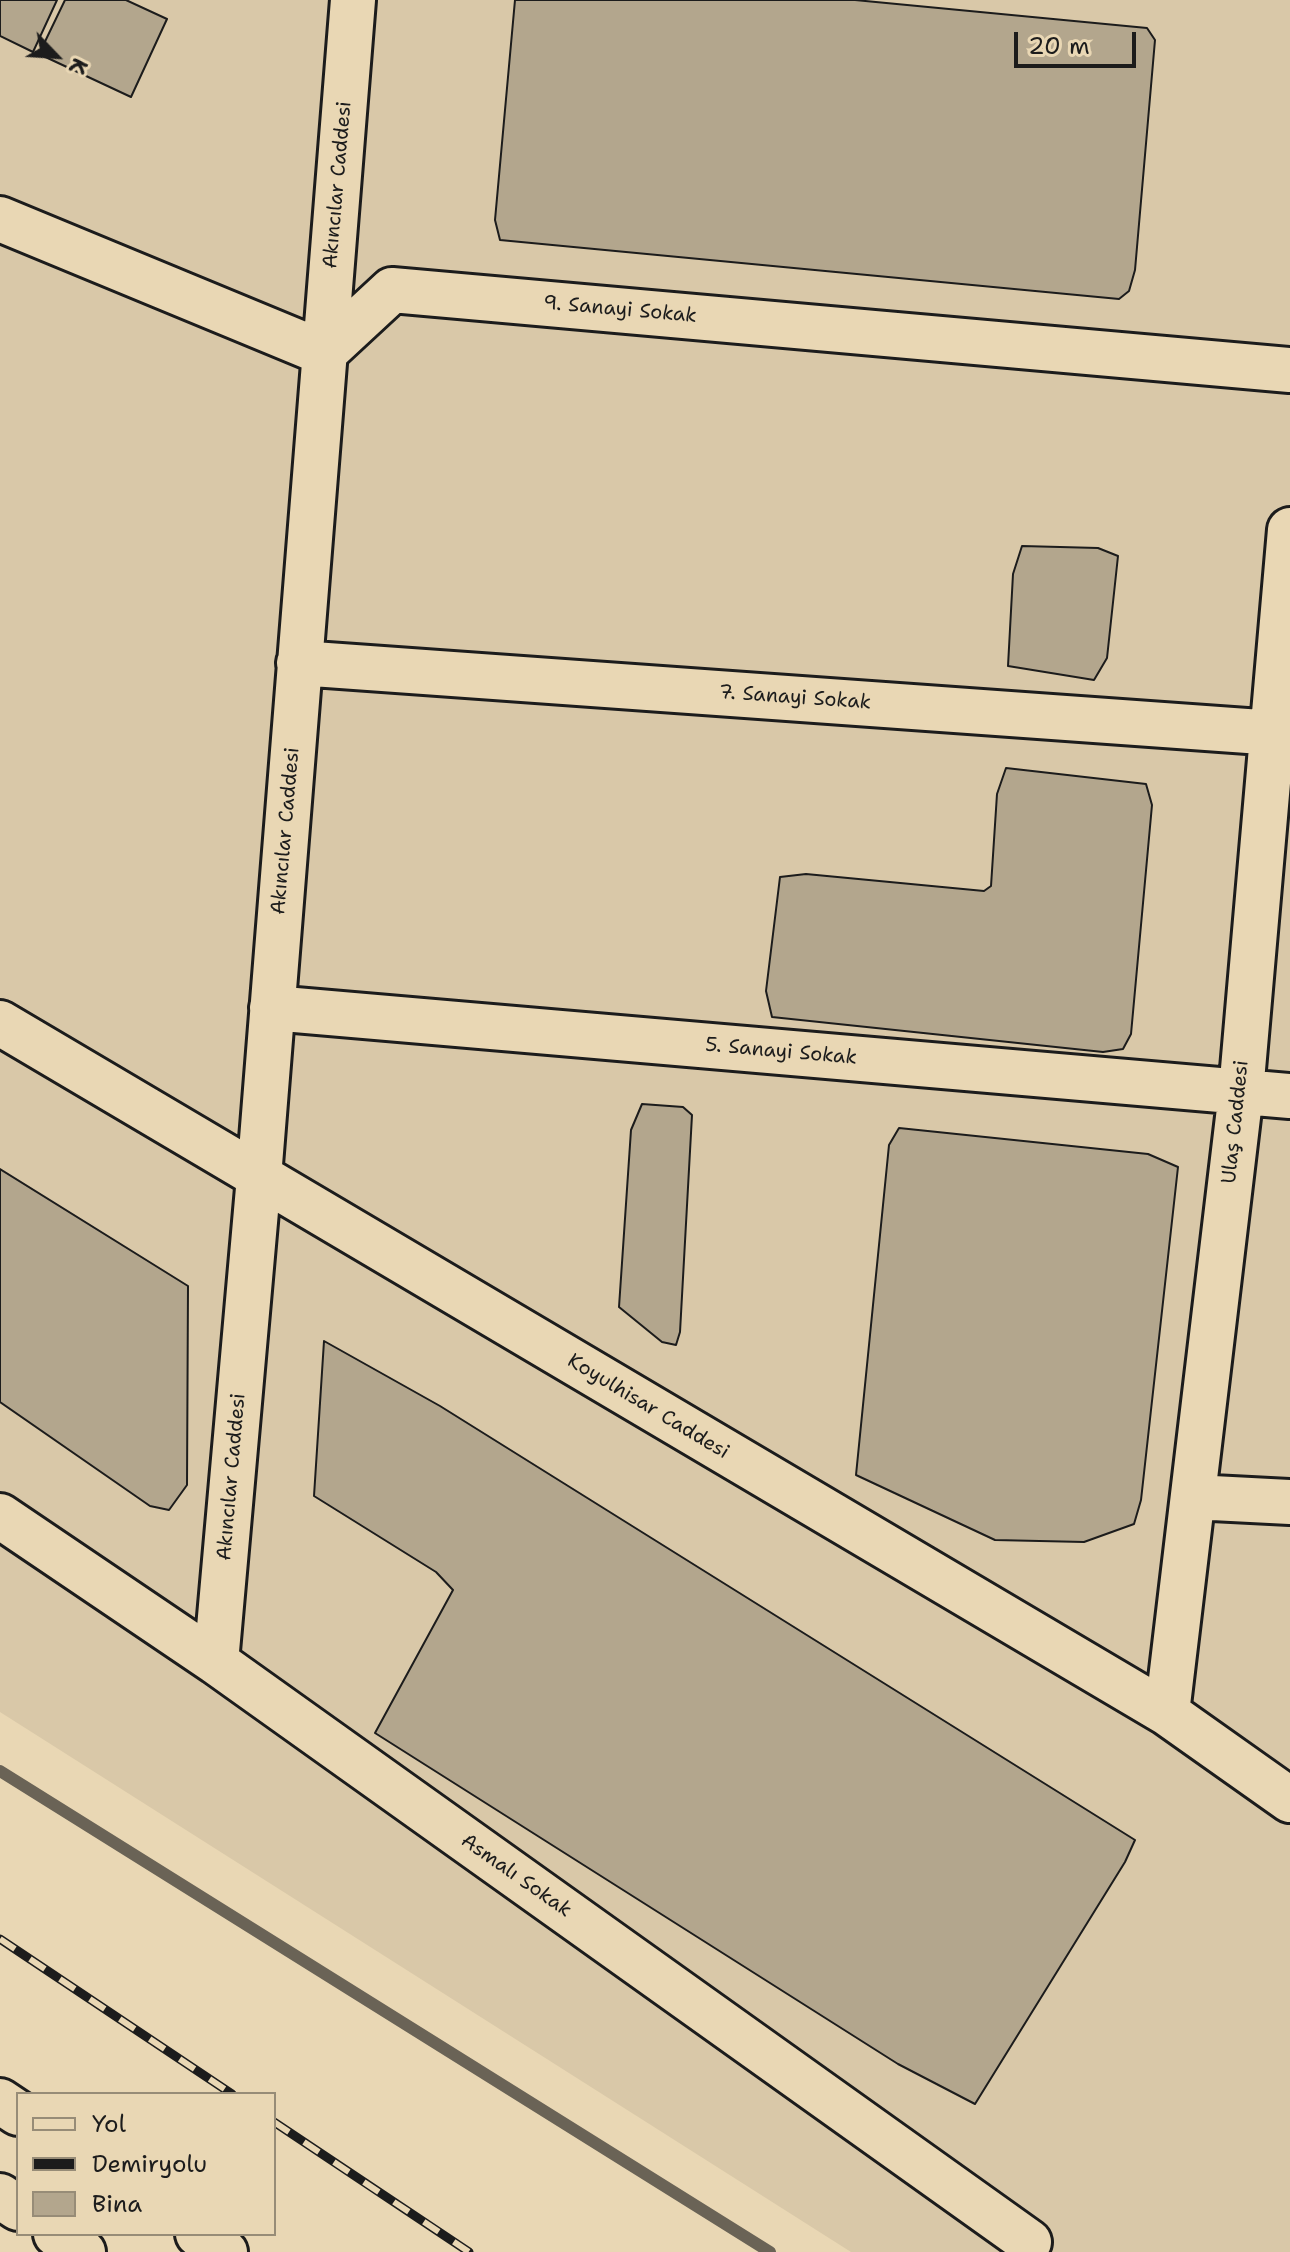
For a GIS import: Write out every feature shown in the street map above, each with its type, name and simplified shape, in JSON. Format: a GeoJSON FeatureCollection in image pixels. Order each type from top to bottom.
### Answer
{"type":"FeatureCollection","features":[{"type":"Feature","properties":{"kind":"main road","name":"Akıncılar Caddesi"},"geometry":{"type":"LineString","coordinates":[[216,1662],[259,1177],[353,0]]}},
{"type":"Feature","properties":{"kind":"main road"},"geometry":{"type":"LineString","coordinates":[[0,219],[324,353]]}},
{"type":"Feature","properties":{"kind":"main road","name":"9. Sanayi Sokak"},"geometry":{"type":"LineString","coordinates":[[324,353],[392,290],[1290,370]]}},
{"type":"Feature","properties":{"kind":"main road","name":"Ulaş Caddesi"},"geometry":{"type":"LineString","coordinates":[[1167,1713],[1280,733],[1290,530]]}},
{"type":"Feature","properties":{"kind":"main road","name":"7. Sanayi Sokak"},"geometry":{"type":"LineString","coordinates":[[299,663],[1280,733]]}},
{"type":"Feature","properties":{"kind":"main road","name":"5. Sanayi Sokak"},"geometry":{"type":"LineString","coordinates":[[272,1008],[1290,1096]]}},
{"type":"Feature","properties":{"kind":"main road","name":"Koyulhisar Caddesi"},"geometry":{"type":"LineString","coordinates":[[0,1023],[1167,1713],[1290,1800]]}},
{"type":"Feature","properties":{"kind":"main road"},"geometry":{"type":"LineString","coordinates":[[1193,1497],[1290,1502]]}},
{"type":"Feature","properties":{"kind":"main road","name":"Asmalı Sokak"},"geometry":{"type":"LineString","coordinates":[[0,1516],[216,1662],[1029,2242]]}},
{"type":"Feature","properties":{"kind":"main road"},"geometry":{"type":"LineString","coordinates":[[59,2236],[83,2252]]}},
{"type":"Feature","properties":{"kind":"main road"},"geometry":{"type":"LineString","coordinates":[[201,2236],[225,2252]]}},
{"type":"Feature","properties":{"kind":"shaded area"},"geometry":{"type":"Polygon","coordinates":[[[0,0],[1290,0],[1290,2252],[851,2252],[0,1712],[0,0]]]}},
{"type":"Feature","properties":{"kind":"building"},"geometry":{"type":"Polygon","coordinates":[[[0,0],[57,0],[33,52],[0,36],[0,0]]]}},
{"type":"Feature","properties":{"kind":"building"},"geometry":{"type":"Polygon","coordinates":[[[65,0],[126,0],[167,19],[131,97],[39,54],[65,0]]]}},
{"type":"Feature","properties":{"kind":"building"},"geometry":{"type":"Polygon","coordinates":[[[515,0],[855,0],[1147,28],[1155,40],[1135,270],[1129,291],[1119,299],[500,240],[495,220],[515,0]]]}},
{"type":"Feature","properties":{"kind":"building"},"geometry":{"type":"Polygon","coordinates":[[[1022,546],[1098,548],[1118,556],[1107,658],[1094,680],[1008,666],[1013,574],[1022,546]]]}},
{"type":"Feature","properties":{"kind":"building"},"geometry":{"type":"Polygon","coordinates":[[[1006,768],[1146,784],[1152,805],[1131,1034],[1123,1049],[1103,1052],[772,1017],[766,991],[780,877],[806,874],[984,891],[991,886],[997,794],[1006,768]]]}},
{"type":"Feature","properties":{"kind":"building"},"geometry":{"type":"Polygon","coordinates":[[[642,1104],[683,1107],[692,1115],[680,1332],[676,1345],[662,1342],[619,1307],[631,1130],[642,1104]]]}},
{"type":"Feature","properties":{"kind":"building"},"geometry":{"type":"Polygon","coordinates":[[[899,1128],[1148,1154],[1178,1167],[1141,1500],[1134,1524],[1084,1542],[995,1540],[856,1475],[889,1145],[899,1128]]]}},
{"type":"Feature","properties":{"kind":"building"},"geometry":{"type":"Polygon","coordinates":[[[0,1169],[188,1286],[187,1485],[169,1510],[150,1506],[0,1402],[0,1169]]]}},
{"type":"Feature","properties":{"kind":"building"},"geometry":{"type":"Polygon","coordinates":[[[324,1341],[440,1406],[1135,1840],[1125,1862],[975,2104],[898,2064],[375,1733],[453,1590],[436,1572],[314,1496],[324,1341]]]}},
{"type":"Feature","properties":{"kind":"waterway"},"geometry":{"type":"LineString","coordinates":[[0,1771],[770,2252]]}},
{"type":"Feature","properties":{"kind":"railway"},"geometry":{"type":"LineString","coordinates":[[0,1939],[229,2092]]}},
{"type":"Feature","properties":{"kind":"railway"},"geometry":{"type":"LineString","coordinates":[[276,2123],[469,2252]]}}]}
